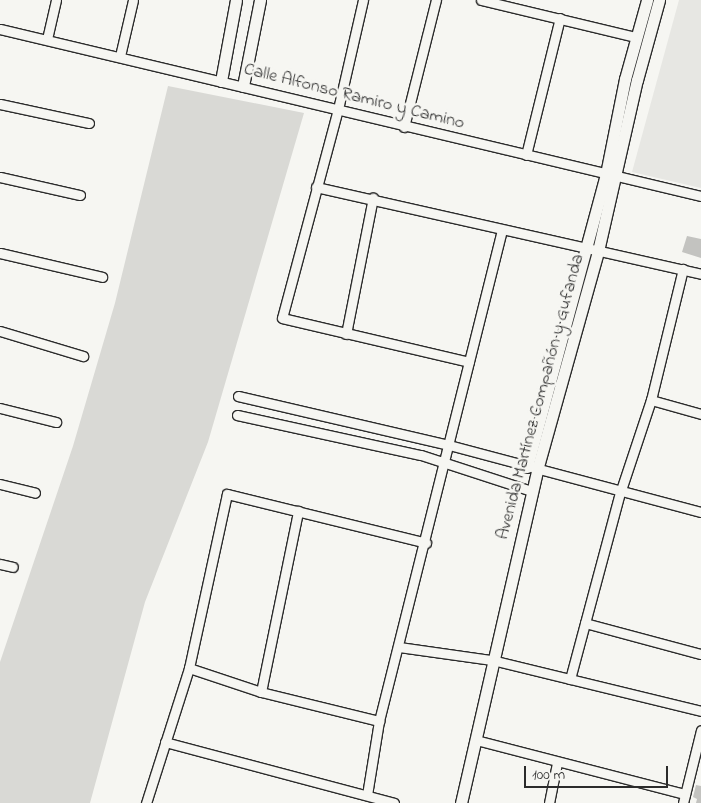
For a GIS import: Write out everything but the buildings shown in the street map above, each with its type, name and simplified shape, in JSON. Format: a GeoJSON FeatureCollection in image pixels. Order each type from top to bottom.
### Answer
{"type":"FeatureCollection","features":[{"type":"Feature","properties":{"kind":"street"},"geometry":{"type":"LineString","coordinates":[[47,39],[56,0]]}},
{"type":"Feature","properties":{"kind":"street"},"geometry":{"type":"LineString","coordinates":[[120,56],[133,0]]}},
{"type":"Feature","properties":{"kind":"street"},"geometry":{"type":"LineString","coordinates":[[221,81],[236,0]]}},
{"type":"Feature","properties":{"kind":"street"},"geometry":{"type":"LineString","coordinates":[[244,86],[260,0]]}},
{"type":"Feature","properties":{"kind":"street"},"geometry":{"type":"LineString","coordinates":[[363,0],[338,109],[282,318],[469,362]]}},
{"type":"Feature","properties":{"kind":"street"},"geometry":{"type":"LineString","coordinates":[[404,127],[436,0]]}},
{"type":"Feature","properties":{"kind":"street"},"geometry":{"type":"LineString","coordinates":[[481,0],[513,4],[636,37]]}},
{"type":"Feature","properties":{"kind":"street","name":"Avenida Martínez Compañón y Gufanda"},"geometry":{"type":"LineString","coordinates":[[610,176],[636,37],[647,0]]}},
{"type":"Feature","properties":{"kind":"street","name":"Avenida Martínez Compañón y Gufanda"},"geometry":{"type":"LineString","coordinates":[[461,803],[492,660],[532,492],[532,469],[659,0]]}},
{"type":"Feature","properties":{"kind":"street"},"geometry":{"type":"LineString","coordinates":[[526,155],[560,18]]}},
{"type":"Feature","properties":{"kind":"street","name":"Calle Alfonso Ramiro y Camino"},"geometry":{"type":"LineString","coordinates":[[0,29],[244,86],[404,127],[701,196]]}},
{"type":"Feature","properties":{"kind":"street"},"geometry":{"type":"LineString","coordinates":[[0,104],[90,123]]}},
{"type":"Feature","properties":{"kind":"street"},"geometry":{"type":"LineString","coordinates":[[0,177],[80,196]]}},
{"type":"Feature","properties":{"kind":"street"},"geometry":{"type":"LineString","coordinates":[[316,187],[373,198],[502,230],[701,274]]}},
{"type":"Feature","properties":{"kind":"street"},"geometry":{"type":"LineString","coordinates":[[346,334],[373,198]]}},
{"type":"Feature","properties":{"kind":"street"},"geometry":{"type":"LineString","coordinates":[[367,795],[379,721],[426,543],[502,230]]}},
{"type":"Feature","properties":{"kind":"street"},"geometry":{"type":"LineString","coordinates":[[0,253],[102,277]]}},
{"type":"Feature","properties":{"kind":"street"},"geometry":{"type":"LineString","coordinates":[[570,679],[620,493],[651,400],[683,270]]}},
{"type":"Feature","properties":{"kind":"street"},"geometry":{"type":"LineString","coordinates":[[0,331],[83,356]]}},
{"type":"Feature","properties":{"kind":"street"},"geometry":{"type":"LineString","coordinates":[[238,396],[449,445],[620,493],[701,512]]}},
{"type":"Feature","properties":{"kind":"street"},"geometry":{"type":"LineString","coordinates":[[651,400],[701,414]]}},
{"type":"Feature","properties":{"kind":"street"},"geometry":{"type":"LineString","coordinates":[[0,408],[56,422]]}},
{"type":"Feature","properties":{"kind":"street"},"geometry":{"type":"LineString","coordinates":[[237,415],[445,463],[532,492]]}},
{"type":"Feature","properties":{"kind":"street"},"geometry":{"type":"LineString","coordinates":[[0,484],[35,493]]}},
{"type":"Feature","properties":{"kind":"street"},"geometry":{"type":"LineString","coordinates":[[146,803],[189,668],[227,494],[426,543]]}},
{"type":"Feature","properties":{"kind":"street"},"geometry":{"type":"LineString","coordinates":[[261,692],[298,511]]}},
{"type":"Feature","properties":{"kind":"street"},"geometry":{"type":"LineString","coordinates":[[0,564],[13,567]]}},
{"type":"Feature","properties":{"kind":"street"},"geometry":{"type":"LineString","coordinates":[[585,623],[701,654]]}},
{"type":"Feature","properties":{"kind":"street"},"geometry":{"type":"LineString","coordinates":[[399,647],[492,660],[701,711]]}},
{"type":"Feature","properties":{"kind":"street"},"geometry":{"type":"LineString","coordinates":[[189,668],[261,692],[379,721]]}},
{"type":"Feature","properties":{"kind":"street"},"geometry":{"type":"LineString","coordinates":[[476,740],[684,798],[701,730]]}},
{"type":"Feature","properties":{"kind":"street"},"geometry":{"type":"LineString","coordinates":[[165,742],[394,803]]}},
{"type":"Feature","properties":{"kind":"street"},"geometry":{"type":"LineString","coordinates":[[549,803],[557,764]]}},
{"type":"Feature","properties":{"kind":"shaded area"},"geometry":{"type":"Polygon","coordinates":[[[679,0],[701,0],[701,188],[632,172],[679,0]]]}},
{"type":"Feature","properties":{"kind":"shaded area"},"geometry":{"type":"Polygon","coordinates":[[[168,86],[304,113],[208,442],[145,602],[90,803],[0,803],[0,662],[73,446],[115,303],[168,86]]]}}]}
